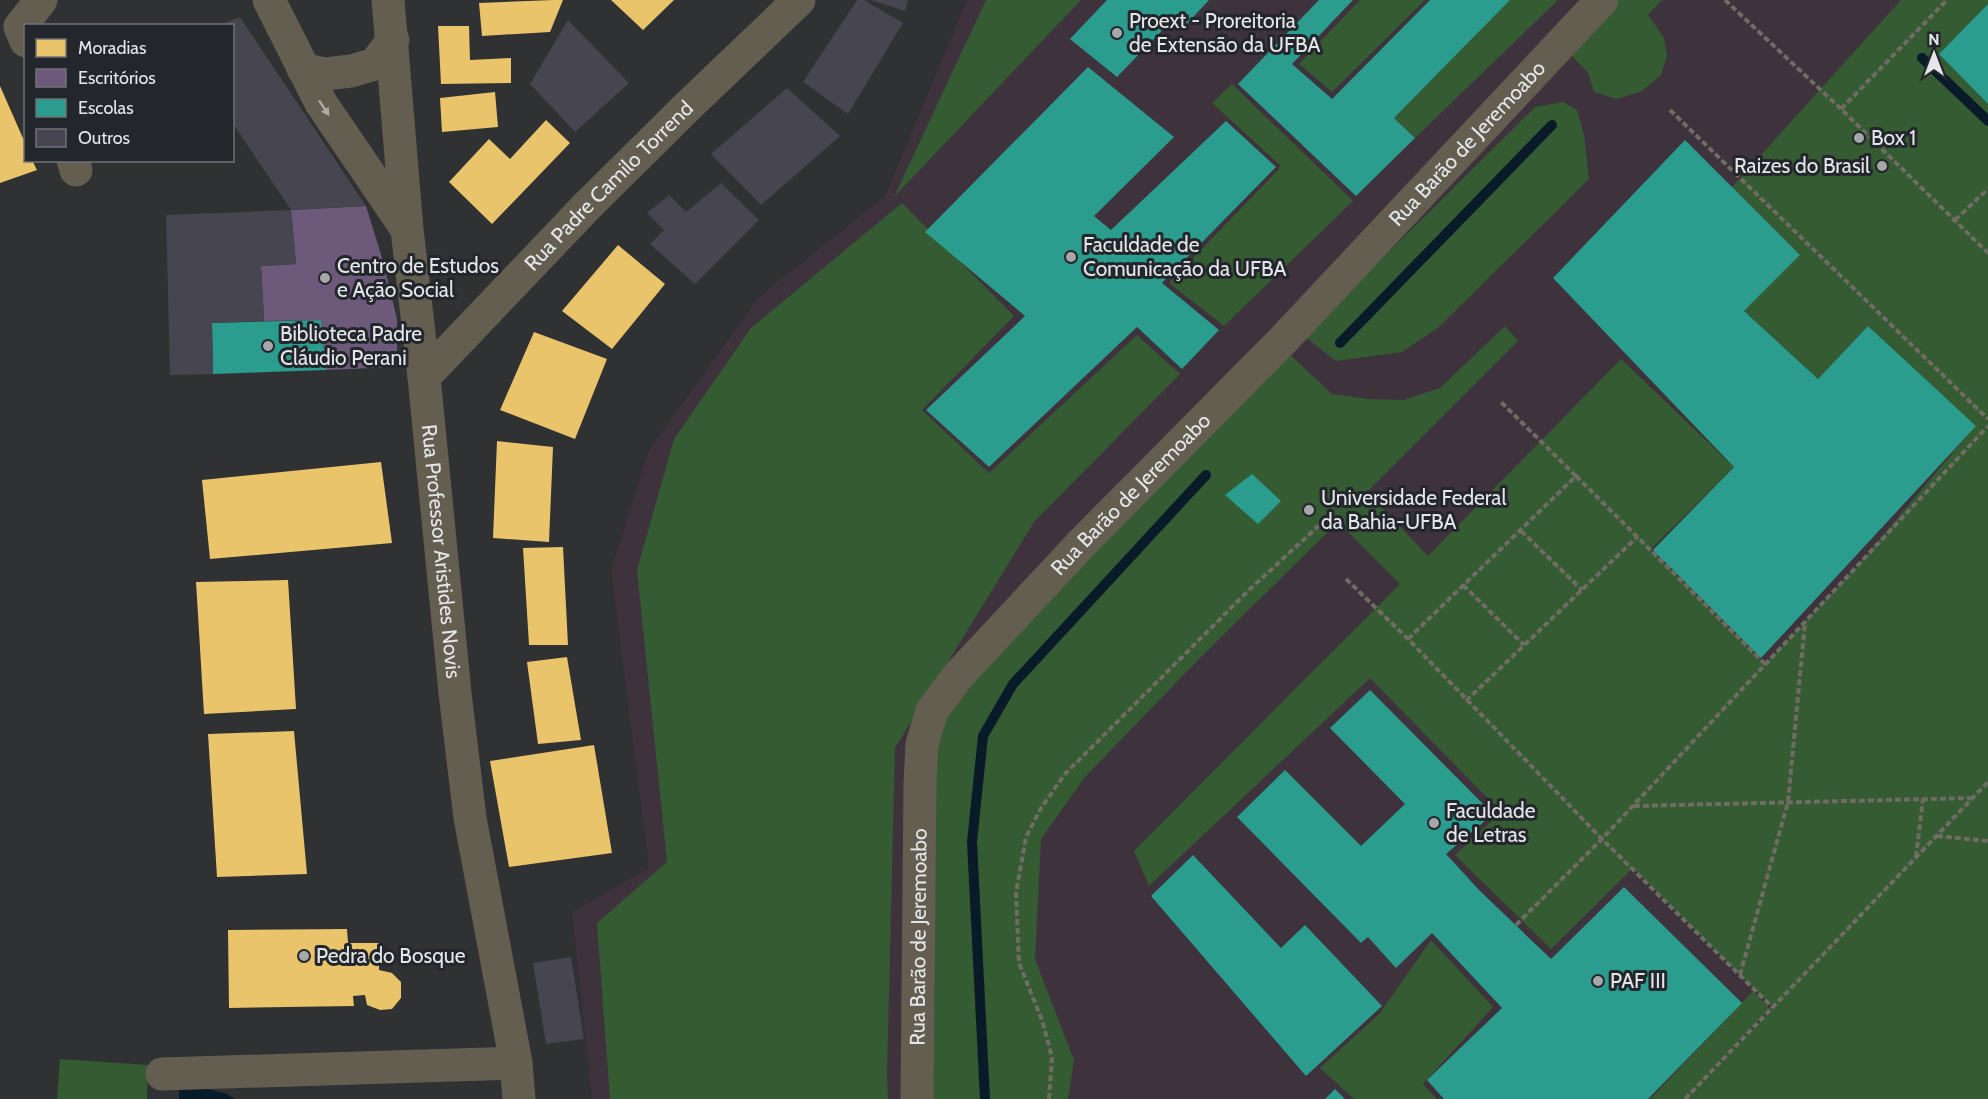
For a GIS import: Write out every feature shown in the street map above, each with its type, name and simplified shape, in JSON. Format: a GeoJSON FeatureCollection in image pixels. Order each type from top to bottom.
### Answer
{"type":"FeatureCollection","features":[{"type":"Feature","properties":{"kind":"street"},"geometry":{"type":"LineString","coordinates":[[24,36],[20,27],[41,0]]}},
{"type":"Feature","properties":{"kind":"street"},"geometry":{"type":"LineString","coordinates":[[269,0],[321,103],[407,229]]}},
{"type":"Feature","properties":{"kind":"street","name":"Rua Professor Aristides Novis"},"geometry":{"type":"LineString","coordinates":[[388,0],[407,229],[424,377],[452,670],[470,818],[516,1063],[519,1099]]}},
{"type":"Feature","properties":{"kind":"street","name":"Rua Padre Camilo Torrend"},"geometry":{"type":"LineString","coordinates":[[424,377],[587,206],[799,0]]}},
{"type":"Feature","properties":{"kind":"street","name":"Rua Barão de Jeremoabo"},"geometry":{"type":"LineString","coordinates":[[917,1099],[920,782],[922,744],[932,711],[958,676],[1082,543],[1284,339],[1602,0]]}},
{"type":"Feature","properties":{"kind":"street"},"geometry":{"type":"LineString","coordinates":[[303,69],[325,74],[351,71],[375,64],[393,40]]}},
{"type":"Feature","properties":{"kind":"street"},"geometry":{"type":"LineString","coordinates":[[162,1074],[516,1063]]}},
{"type":"Feature","properties":{"kind":"path"},"geometry":{"type":"LineString","coordinates":[[1725,0],[1841,109],[1988,253]]}},
{"type":"Feature","properties":{"kind":"path"},"geometry":{"type":"LineString","coordinates":[[1841,109],[1947,0]]}},
{"type":"Feature","properties":{"kind":"path"},"geometry":{"type":"LineString","coordinates":[[1670,111],[1988,419]]}},
{"type":"Feature","properties":{"kind":"path"},"geometry":{"type":"LineString","coordinates":[[1955,220],[1988,189]]}},
{"type":"Feature","properties":{"kind":"path"},"geometry":{"type":"LineString","coordinates":[[1501,402],[1765,664]]}},
{"type":"Feature","properties":{"kind":"path"},"geometry":{"type":"LineString","coordinates":[[1516,925],[1602,839],[1988,426]]}},
{"type":"Feature","properties":{"kind":"path"},"geometry":{"type":"LineString","coordinates":[[1408,639],[1576,476]]}},
{"type":"Feature","properties":{"kind":"path"},"geometry":{"type":"LineString","coordinates":[[1049,1099],[1052,1057],[1042,1020],[1019,963],[1016,893],[1026,837],[1041,808],[1065,774],[1249,590],[1326,519]]}},
{"type":"Feature","properties":{"kind":"path"},"geometry":{"type":"LineString","coordinates":[[1521,531],[1582,590]]}},
{"type":"Feature","properties":{"kind":"path"},"geometry":{"type":"LineString","coordinates":[[1466,700],[1638,536]]}},
{"type":"Feature","properties":{"kind":"path"},"geometry":{"type":"LineString","coordinates":[[1346,579],[1408,639],[1602,839],[1773,1008]]}},
{"type":"Feature","properties":{"kind":"path"},"geometry":{"type":"LineString","coordinates":[[1464,585],[1524,645]]}},
{"type":"Feature","properties":{"kind":"path"},"geometry":{"type":"LineString","coordinates":[[1740,975],[1788,802],[1805,622]]}},
{"type":"Feature","properties":{"kind":"path"},"geometry":{"type":"LineString","coordinates":[[1685,1099],[1988,782]]}},
{"type":"Feature","properties":{"kind":"path"},"geometry":{"type":"LineString","coordinates":[[1633,806],[1973,798]]}},
{"type":"Feature","properties":{"kind":"path"},"geometry":{"type":"LineString","coordinates":[[1916,857],[1923,799]]}},
{"type":"Feature","properties":{"kind":"path"},"geometry":{"type":"LineString","coordinates":[[1936,836],[1988,841]]}},
{"type":"Feature","properties":{"kind":"shaded area","name":"Universidade Federal da Bahia-UFBA"},"geometry":{"type":"Polygon","coordinates":[[[967,0],[1988,0],[1988,1099],[592,1099],[572,912],[649,868],[611,570],[649,450],[758,298],[885,196],[967,0]]]}},
{"type":"Feature","properties":{"kind":"green space"},"geometry":{"type":"Polygon","coordinates":[[[986,0],[1081,0],[894,197],[986,0]]]}},
{"type":"Feature","properties":{"kind":"green space"},"geometry":{"type":"Polygon","coordinates":[[[1360,0],[1425,0],[1332,92],[1299,64],[1360,0]]]}},
{"type":"Feature","properties":{"kind":"green space"},"geometry":{"type":"Polygon","coordinates":[[[1510,0],[1558,0],[1415,138],[1394,118],[1510,0]]]}},
{"type":"Feature","properties":{"kind":"green space"},"geometry":{"type":"Polygon","coordinates":[[[1598,0],[1662,0],[1648,15],[1664,38],[1667,56],[1661,75],[1642,91],[1617,99],[1594,92],[1588,73],[1560,43],[1598,0]]]}},
{"type":"Feature","properties":{"kind":"green space"},"geometry":{"type":"Polygon","coordinates":[[[1901,0],[1988,0],[1988,4],[1939,54],[1988,104],[1988,1099],[1650,1099],[1753,991],[1770,1009],[1707,1076],[1773,1008],[1633,868],[1551,949],[1455,855],[1501,812],[1370,678],[1149,886],[1134,851],[1400,584],[1338,522],[1199,659],[1085,777],[1041,839],[1035,959],[1074,1060],[1068,1099],[917,1099],[932,711],[1285,350],[1332,394],[1368,399],[1403,400],[1440,388],[1505,326],[1518,341],[1367,492],[1428,556],[1621,359],[1734,467],[1651,549],[1765,664],[1858,565],[1975,426],[1868,326],[1818,379],[1744,311],[1800,255],[1732,187],[1901,0]]]}},
{"type":"Feature","properties":{"kind":"green space"},"geometry":{"type":"Polygon","coordinates":[[[1232,84],[1353,201],[1224,326],[1169,283],[1278,170],[1280,165],[1212,103],[1232,84]]]}},
{"type":"Feature","properties":{"kind":"green space"},"geometry":{"type":"Polygon","coordinates":[[[1563,102],[1577,110],[1584,135],[1589,179],[1439,327],[1402,352],[1336,361],[1304,336],[1535,107],[1563,102]]]}},
{"type":"Feature","properties":{"kind":"green space"},"geometry":{"type":"Polygon","coordinates":[[[902,203],[1014,316],[922,410],[989,473],[1137,335],[1180,374],[1034,522],[895,748],[888,1099],[610,1099],[597,923],[667,862],[637,570],[674,439],[751,328],[902,203]]]}},
{"type":"Feature","properties":{"kind":"green space"},"geometry":{"type":"Polygon","coordinates":[[[1431,940],[1493,1007],[1423,1084],[1437,1099],[1354,1099],[1320,1068],[1380,1013],[1431,940]]]}},
{"type":"Feature","properties":{"kind":"green space"},"geometry":{"type":"Polygon","coordinates":[[[60,1059],[148,1065],[147,1099],[57,1099],[60,1059]]]}},
{"type":"Feature","properties":{"kind":"water"},"geometry":{"type":"Polygon","coordinates":[[[208,1089],[227,1094],[235,1099],[179,1099],[179,1090],[208,1089]]]}},
{"type":"Feature","properties":{"kind":"building: Moradias"},"geometry":{"type":"Polygon","coordinates":[[[563,0],[550,32],[482,36],[479,3],[563,0]]]}},
{"type":"Feature","properties":{"kind":"building: Moradias"},"geometry":{"type":"Polygon","coordinates":[[[611,0],[674,0],[643,30],[611,0]]]}},
{"type":"Feature","properties":{"kind":"building: Moradias"},"geometry":{"type":"Polygon","coordinates":[[[438,26],[469,26],[470,60],[511,58],[511,83],[441,84],[438,26]]]}},
{"type":"Feature","properties":{"kind":"building: Moradias"},"geometry":{"type":"Polygon","coordinates":[[[0,86],[24,140],[24,162],[33,162],[37,170],[0,183],[0,86]]]}},
{"type":"Feature","properties":{"kind":"building: Moradias"},"geometry":{"type":"Polygon","coordinates":[[[495,92],[498,127],[442,132],[440,98],[495,92]]]}},
{"type":"Feature","properties":{"kind":"building: Moradias"},"geometry":{"type":"Polygon","coordinates":[[[546,120],[570,143],[492,224],[449,182],[489,139],[510,159],[546,120]]]}},
{"type":"Feature","properties":{"kind":"building: Moradias"},"geometry":{"type":"Polygon","coordinates":[[[618,245],[665,284],[612,349],[562,311],[618,245]]]}},
{"type":"Feature","properties":{"kind":"building: Moradias"},"geometry":{"type":"Polygon","coordinates":[[[534,332],[607,359],[575,439],[500,410],[534,332]]]}},
{"type":"Feature","properties":{"kind":"building: Moradias"},"geometry":{"type":"Polygon","coordinates":[[[497,441],[553,447],[549,542],[493,538],[497,441]]]}},
{"type":"Feature","properties":{"kind":"building: Moradias"},"geometry":{"type":"Polygon","coordinates":[[[381,462],[392,543],[210,559],[202,480],[381,462]]]}},
{"type":"Feature","properties":{"kind":"building: Moradias"},"geometry":{"type":"Polygon","coordinates":[[[563,547],[568,645],[529,645],[523,548],[563,547]]]}},
{"type":"Feature","properties":{"kind":"building: Moradias"},"geometry":{"type":"Polygon","coordinates":[[[288,580],[296,709],[204,714],[196,582],[288,580]]]}},
{"type":"Feature","properties":{"kind":"building: Moradias"},"geometry":{"type":"Polygon","coordinates":[[[567,657],[581,740],[538,744],[527,662],[567,657]]]}},
{"type":"Feature","properties":{"kind":"building: Moradias"},"geometry":{"type":"Polygon","coordinates":[[[294,731],[307,874],[217,877],[208,734],[294,731]]]}},
{"type":"Feature","properties":{"kind":"building: Moradias"},"geometry":{"type":"Polygon","coordinates":[[[594,745],[612,853],[509,867],[490,761],[594,745]]]}},
{"type":"Feature","properties":{"kind":"building: Moradias","name":"Pedra do Bosque"},"geometry":{"type":"Polygon","coordinates":[[[347,929],[348,943],[379,943],[379,970],[392,973],[401,982],[401,998],[392,1009],[380,1010],[367,1005],[365,995],[353,996],[354,1006],[229,1008],[228,930],[347,929]]]}},
{"type":"Feature","properties":{"kind":"building: Escritórios","name":"Centro de Estudos e Ação Social"},"geometry":{"type":"Polygon","coordinates":[[[366,206],[383,261],[397,319],[397,367],[326,370],[321,320],[264,321],[261,266],[296,264],[291,210],[366,206]]]}},
{"type":"Feature","properties":{"kind":"building: Escolas","name":"Proext - Proreitoria de Extensão da UFBA"},"geometry":{"type":"Polygon","coordinates":[[[1107,0],[1209,0],[1184,27],[1175,17],[1117,77],[1070,39],[1107,0]]]}},
{"type":"Feature","properties":{"kind":"building: Escolas"},"geometry":{"type":"Polygon","coordinates":[[[1319,0],[1353,0],[1292,64],[1332,99],[1430,0],[1510,0],[1394,118],[1415,138],[1356,196],[1238,84],[1319,0]]]}},
{"type":"Feature","properties":{"kind":"building: Escolas"},"geometry":{"type":"Polygon","coordinates":[[[1988,4],[1988,104],[1939,54],[1988,4]]]}},
{"type":"Feature","properties":{"kind":"building: Escolas","name":"Faculdade de Comunicação da UFBA"},"geometry":{"type":"Polygon","coordinates":[[[1088,67],[1174,137],[1094,216],[1111,230],[1226,121],[1276,167],[1162,283],[1219,330],[1182,369],[1137,327],[989,467],[926,410],[1025,316],[925,232],[1088,67]]]}},
{"type":"Feature","properties":{"kind":"building: Escolas"},"geometry":{"type":"Polygon","coordinates":[[[1685,140],[1800,255],[1744,311],[1818,379],[1868,326],[1976,426],[1761,658],[1653,550],[1734,467],[1553,278],[1685,140]]]}},
{"type":"Feature","properties":{"kind":"building: Escolas","name":"Biblioteca Padre Cláudio Perani"},"geometry":{"type":"Polygon","coordinates":[[[321,320],[326,370],[213,374],[212,323],[321,320]]]}},
{"type":"Feature","properties":{"kind":"building: Escolas"},"geometry":{"type":"Polygon","coordinates":[[[1252,474],[1281,501],[1258,524],[1225,495],[1252,474]]]}},
{"type":"Feature","properties":{"kind":"building: Escolas"},"geometry":{"type":"Polygon","coordinates":[[[1370,690],[1493,814],[1446,854],[1479,890],[1551,959],[1624,887],[1742,1003],[1648,1099],[1444,1099],[1427,1080],[1502,1008],[1432,933],[1396,968],[1368,937],[1361,943],[1237,817],[1285,770],[1361,846],[1405,804],[1330,728],[1370,690]]]}},
{"type":"Feature","properties":{"kind":"building: Escolas"},"geometry":{"type":"Polygon","coordinates":[[[1193,855],[1281,948],[1305,925],[1382,1006],[1306,1076],[1151,896],[1193,855]]]}},
{"type":"Feature","properties":{"kind":"building: Escolas"},"geometry":{"type":"Polygon","coordinates":[[[1335,1089],[1345,1099],[1325,1099],[1335,1089]]]}},
{"type":"Feature","properties":{"kind":"building: Outros"},"geometry":{"type":"Polygon","coordinates":[[[857,0],[864,0],[903,23],[848,114],[803,82],[857,0]]]}},
{"type":"Feature","properties":{"kind":"building: Outros"},"geometry":{"type":"Polygon","coordinates":[[[870,0],[908,0],[905,11],[870,0]]]}},
{"type":"Feature","properties":{"kind":"building: Outros"},"geometry":{"type":"Polygon","coordinates":[[[240,17],[366,206],[291,210],[234,125],[234,24],[222,24],[240,17]]]}},
{"type":"Feature","properties":{"kind":"building: Outros"},"geometry":{"type":"Polygon","coordinates":[[[568,20],[629,83],[575,132],[530,84],[568,20]]]}},
{"type":"Feature","properties":{"kind":"building: Outros"},"geometry":{"type":"Polygon","coordinates":[[[787,88],[840,136],[761,205],[711,154],[787,88]]]}},
{"type":"Feature","properties":{"kind":"building: Outros"},"geometry":{"type":"Polygon","coordinates":[[[721,183],[759,220],[695,284],[650,244],[664,230],[647,213],[669,195],[686,212],[721,183]]]}},
{"type":"Feature","properties":{"kind":"building: Outros"},"geometry":{"type":"Polygon","coordinates":[[[291,210],[296,264],[261,266],[264,321],[212,323],[213,374],[170,375],[166,215],[291,210]]]}},
{"type":"Feature","properties":{"kind":"building: Outros"},"geometry":{"type":"Polygon","coordinates":[[[571,957],[584,1039],[546,1044],[533,963],[571,957]]]}},
{"type":"Feature","properties":{"kind":"waterway"},"geometry":{"type":"LineString","coordinates":[[1922,58],[1988,121]]}},
{"type":"Feature","properties":{"kind":"waterway"},"geometry":{"type":"LineString","coordinates":[[1340,343],[1552,125]]}},
{"type":"Feature","properties":{"kind":"waterway"},"geometry":{"type":"LineString","coordinates":[[985,1099],[972,842],[983,736],[1013,684],[1206,475]]}},
{"type":"Feature","properties":{"kind":"place","name":"Proext - Proreitoria de Extensão da UFBA"},"geometry":{"type":"Point","coordinates":[1117,33]}},
{"type":"Feature","properties":{"kind":"place","name":"Box 1"},"geometry":{"type":"Point","coordinates":[1859,138]}},
{"type":"Feature","properties":{"kind":"place","name":"Raizes do Brasil"},"geometry":{"type":"Point","coordinates":[1882,166]}},
{"type":"Feature","properties":{"kind":"place","name":"Faculdade de Comunicação da UFBA"},"geometry":{"type":"Point","coordinates":[1071,257]}},
{"type":"Feature","properties":{"kind":"place","name":"Centro de Estudos e Ação Social"},"geometry":{"type":"Point","coordinates":[325,278]}},
{"type":"Feature","properties":{"kind":"place","name":"Biblioteca Padre Cláudio Perani"},"geometry":{"type":"Point","coordinates":[268,346]}},
{"type":"Feature","properties":{"kind":"place","name":"Universidade Federal da Bahia-UFBA"},"geometry":{"type":"Point","coordinates":[1309,510]}},
{"type":"Feature","properties":{"kind":"place","name":"Faculdade de Letras"},"geometry":{"type":"Point","coordinates":[1434,823]}},
{"type":"Feature","properties":{"kind":"place","name":"Pedra do Bosque"},"geometry":{"type":"Point","coordinates":[304,956]}},
{"type":"Feature","properties":{"kind":"place","name":"PAF III"},"geometry":{"type":"Point","coordinates":[1598,981]}}]}
